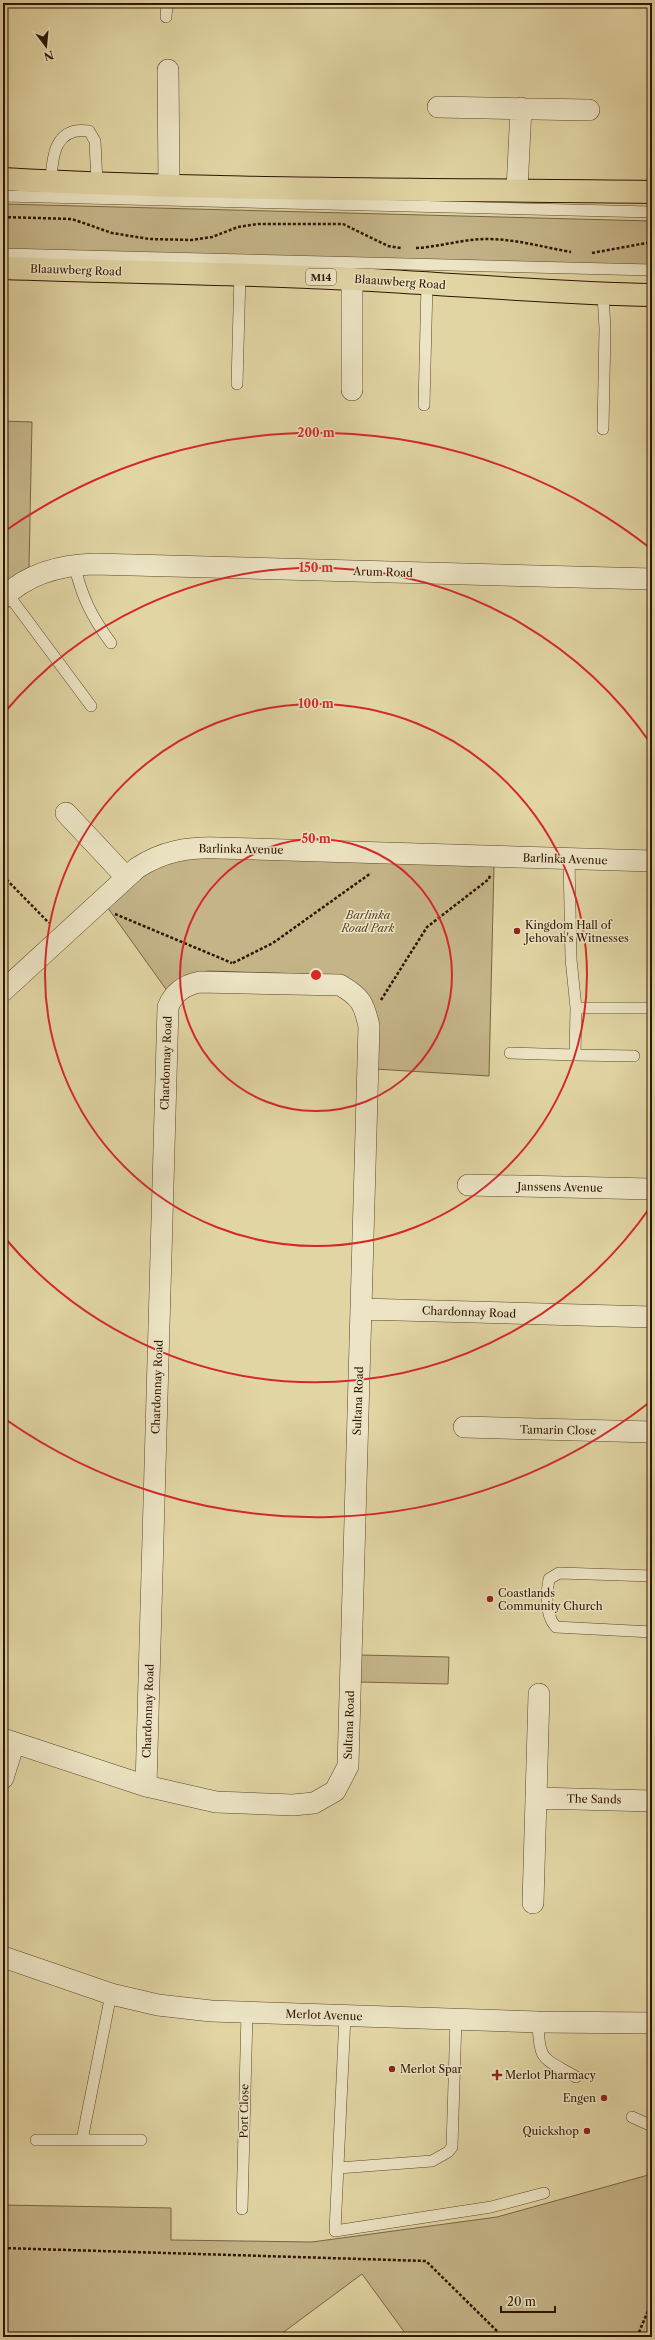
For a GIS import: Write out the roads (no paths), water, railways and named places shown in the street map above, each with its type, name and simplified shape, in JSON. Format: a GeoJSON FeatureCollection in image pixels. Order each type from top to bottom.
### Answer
{"type":"FeatureCollection","features":[{"type":"Feature","properties":{"kind":"main road"},"geometry":{"type":"LineString","coordinates":[[3,179],[97,184],[652,192]]}},
{"type":"Feature","properties":{"kind":"main road","name":"Blaauwberg Road"},"geometry":{"type":"LineString","coordinates":[[3,268],[240,274],[603,294],[652,295]]}},
{"type":"Feature","properties":{"kind":"street"},"geometry":{"type":"LineString","coordinates":[[168,70],[169,185]]}},
{"type":"Feature","properties":{"kind":"street"},"geometry":{"type":"LineString","coordinates":[[438,107],[589,110]]}},
{"type":"Feature","properties":{"kind":"street"},"geometry":{"type":"LineString","coordinates":[[517,190],[521,108]]}},
{"type":"Feature","properties":{"kind":"street"},"geometry":{"type":"LineString","coordinates":[[352,279],[352,390]]}},
{"type":"Feature","properties":{"kind":"street","name":"Arum Road"},"geometry":{"type":"LineString","coordinates":[[5,595],[38,575],[74,564],[652,579]]}},
{"type":"Feature","properties":{"kind":"street"},"geometry":{"type":"LineString","coordinates":[[66,813],[126,877]]}},
{"type":"Feature","properties":{"kind":"street","name":"Barlinka Avenue"},"geometry":{"type":"LineString","coordinates":[[3,991],[126,877],[152,858],[192,848],[652,861]]}},
{"type":"Feature","properties":{"kind":"street","name":"Chardonnay Road"},"geometry":{"type":"LineString","coordinates":[[146,1786],[167,1014],[175,994],[186,985],[200,982],[340,985],[359,998],[364,1006],[368,1026],[360,1309],[652,1317]]}},
{"type":"Feature","properties":{"kind":"street","name":"Janssens Avenue"},"geometry":{"type":"LineString","coordinates":[[468,1185],[652,1189]]}},
{"type":"Feature","properties":{"kind":"street","name":"Sultana Road"},"geometry":{"type":"LineString","coordinates":[[3,1778],[9,1741],[146,1786],[216,1802],[306,1805],[321,1800],[335,1791],[348,1766],[360,1309]]}},
{"type":"Feature","properties":{"kind":"street","name":"Tamarin Close"},"geometry":{"type":"LineString","coordinates":[[464,1428],[652,1432]]}},
{"type":"Feature","properties":{"kind":"street"},"geometry":{"type":"LineString","coordinates":[[533,1903],[540,1694]]}},
{"type":"Feature","properties":{"kind":"street","name":"The Sands"},"geometry":{"type":"LineString","coordinates":[[536,1798],[652,1800]]}},
{"type":"Feature","properties":{"kind":"street","name":"Merlot Avenue"},"geometry":{"type":"LineString","coordinates":[[3,1957],[111,1994],[158,2005],[247,2013],[538,2022],[652,2017]]}},
{"type":"Feature","properties":{"kind":"lane"},"geometry":{"type":"LineString","coordinates":[[166,3],[166,17]]}},
{"type":"Feature","properties":{"kind":"lane"},"geometry":{"type":"LineString","coordinates":[[51,182],[52,159],[58,144],[67,134],[81,130],[89,131],[94,138],[97,184]]}},
{"type":"Feature","properties":{"kind":"lane"},"geometry":{"type":"LineString","coordinates":[[3,196],[652,212]]}},
{"type":"Feature","properties":{"kind":"lane"},"geometry":{"type":"LineString","coordinates":[[3,254],[652,270]]}},
{"type":"Feature","properties":{"kind":"lane"},"geometry":{"type":"LineString","coordinates":[[237,384],[240,274]]}},
{"type":"Feature","properties":{"kind":"lane"},"geometry":{"type":"LineString","coordinates":[[424,405],[427,284]]}},
{"type":"Feature","properties":{"kind":"lane"},"geometry":{"type":"LineString","coordinates":[[603,294],[605,330],[603,429]]}},
{"type":"Feature","properties":{"kind":"lane"},"geometry":{"type":"LineString","coordinates":[[74,564],[80,591],[86,606],[111,643]]}},
{"type":"Feature","properties":{"kind":"lane"},"geometry":{"type":"LineString","coordinates":[[5,595],[91,706]]}},
{"type":"Feature","properties":{"kind":"lane"},"geometry":{"type":"LineString","coordinates":[[569,859],[571,959],[576,1008],[575,1055]]}},
{"type":"Feature","properties":{"kind":"lane"},"geometry":{"type":"LineString","coordinates":[[576,1008],[652,1008]]}},
{"type":"Feature","properties":{"kind":"lane"},"geometry":{"type":"LineString","coordinates":[[510,1053],[634,1056]]}},
{"type":"Feature","properties":{"kind":"lane"},"geometry":{"type":"LineString","coordinates":[[652,1576],[559,1573],[549,1579],[548,1613],[556,1627],[652,1632]]}},
{"type":"Feature","properties":{"kind":"lane"},"geometry":{"type":"LineString","coordinates":[[82,2140],[111,1994]]}},
{"type":"Feature","properties":{"kind":"lane","name":"Port Close"},"geometry":{"type":"LineString","coordinates":[[242,2209],[247,2013]]}},
{"type":"Feature","properties":{"kind":"lane"},"geometry":{"type":"LineString","coordinates":[[345,2016],[335,2231],[492,2206],[544,2193]]}},
{"type":"Feature","properties":{"kind":"lane"},"geometry":{"type":"LineString","coordinates":[[338,2168],[432,2161],[444,2155],[452,2147],[456,2019]]}},
{"type":"Feature","properties":{"kind":"lane"},"geometry":{"type":"LineString","coordinates":[[538,2022],[539,2048],[544,2058],[576,2077]]}},
{"type":"Feature","properties":{"kind":"lane"},"geometry":{"type":"LineString","coordinates":[[632,2117],[652,2126]]}},
{"type":"Feature","properties":{"kind":"lane"},"geometry":{"type":"LineString","coordinates":[[36,2140],[141,2140]]}},
{"type":"Feature","properties":{"kind":"place","name":"Kingdom Hall of Jehovah's Witnesses"},"geometry":{"type":"Point","coordinates":[517,931]}},
{"type":"Feature","properties":{"kind":"place","name":"Coastlands Community Church"},"geometry":{"type":"Point","coordinates":[490,1599]}},
{"type":"Feature","properties":{"kind":"place","name":"Merlot Spar"},"geometry":{"type":"Point","coordinates":[392,2069]}},
{"type":"Feature","properties":{"kind":"place","name":"Merlot Pharmacy"},"geometry":{"type":"Point","coordinates":[497,2075]}},
{"type":"Feature","properties":{"kind":"place","name":"Engen"},"geometry":{"type":"Point","coordinates":[604,2098]}},
{"type":"Feature","properties":{"kind":"place","name":"Quickshop"},"geometry":{"type":"Point","coordinates":[587,2131]}},
{"type":"Feature","properties":{"kind":"park label","name":"Barlinka Road Park"},"geometry":{"type":"Point","coordinates":[368,921]}}]}
